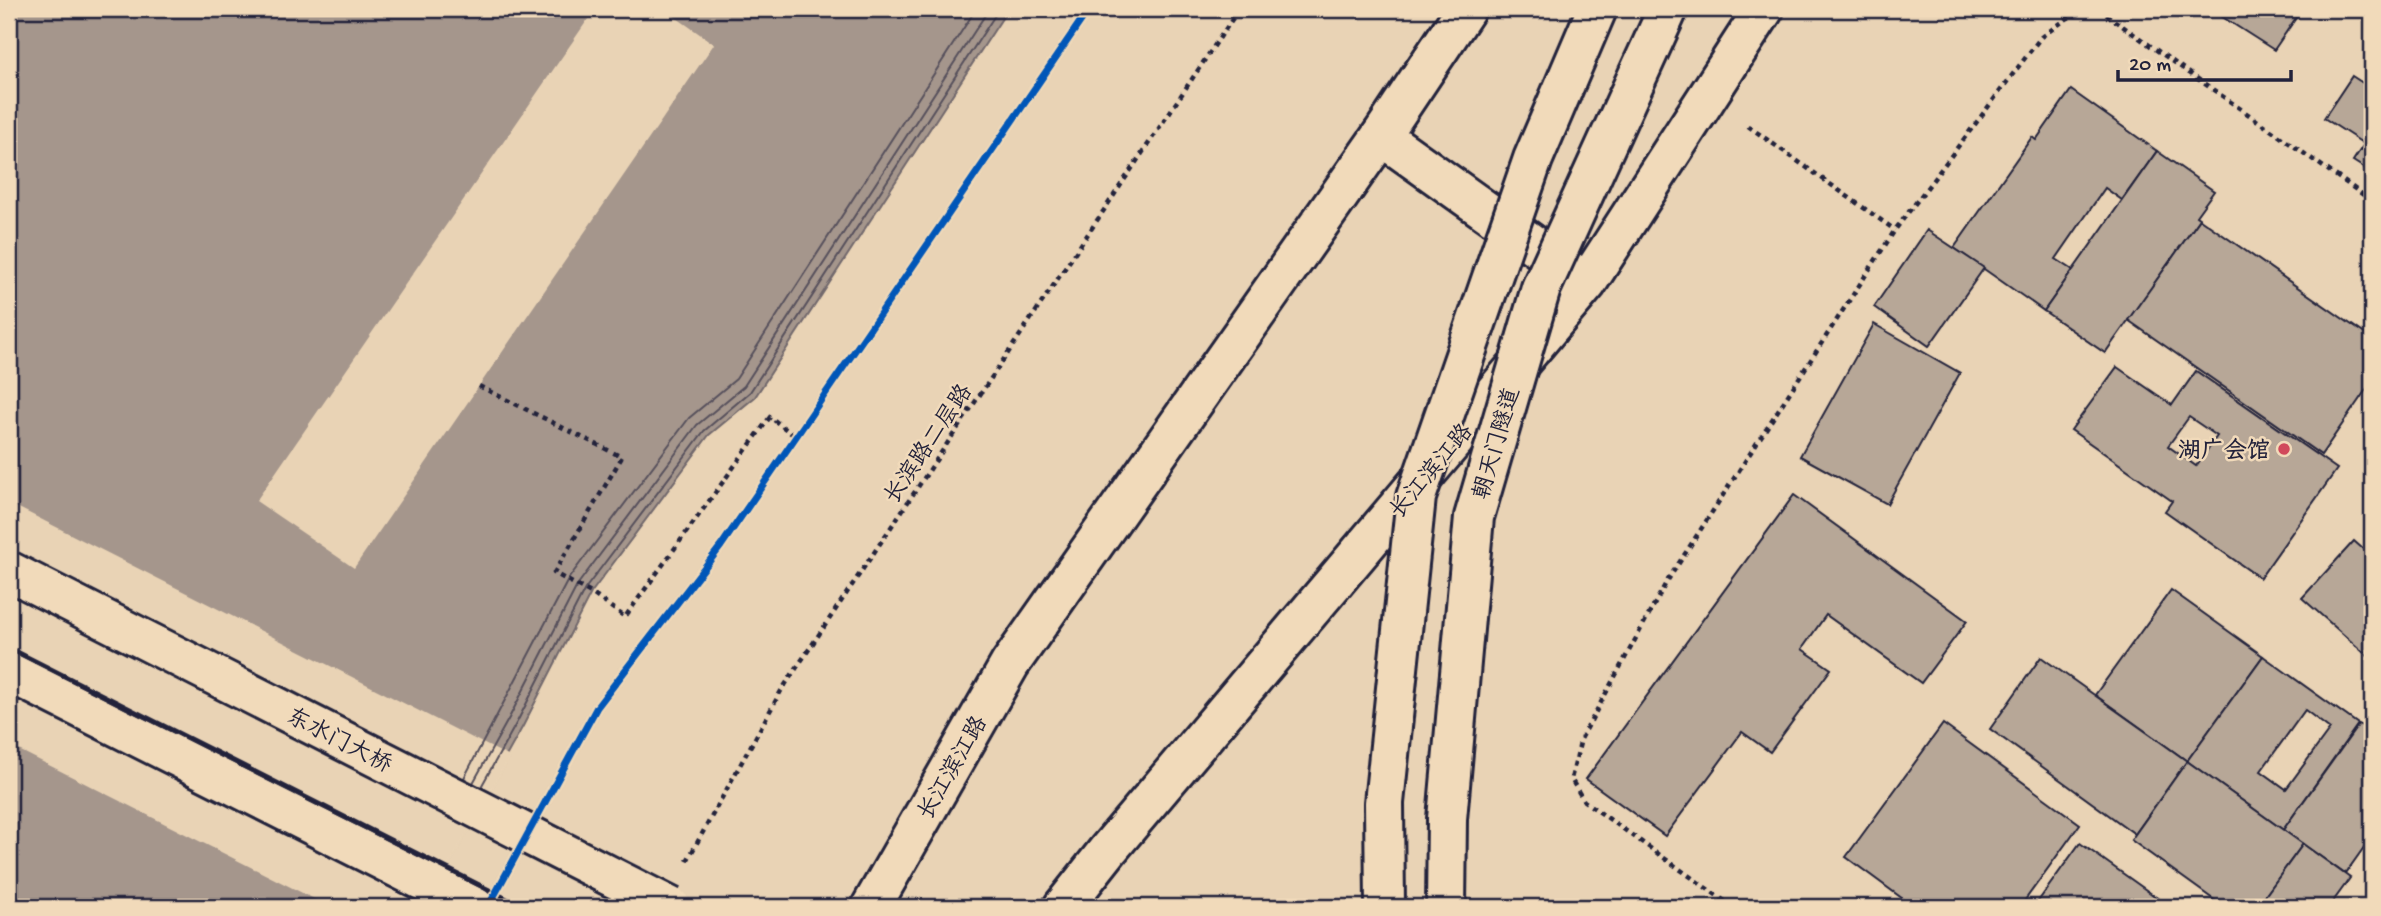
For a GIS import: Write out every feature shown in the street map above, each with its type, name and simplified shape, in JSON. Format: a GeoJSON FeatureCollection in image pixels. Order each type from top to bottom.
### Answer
{"type":"FeatureCollection","features":[{"type":"Feature","properties":{"kind":"main road","name":"长江滨江路"},"geometry":{"type":"LineString","coordinates":[[871,907],[1010,664],[1381,136],[1466,9]]}},
{"type":"Feature","properties":{"kind":"main road"},"geometry":{"type":"LineString","coordinates":[[1385,907],[1384,803],[1416,498],[1533,159],[1597,9]]}},
{"type":"Feature","properties":{"kind":"main road","name":"朝天门隧道"},"geometry":{"type":"LineString","coordinates":[[1446,907],[1447,819],[1474,517],[1541,288],[1668,9]]}},
{"type":"Feature","properties":{"kind":"main road","name":"长江滨江路"},"geometry":{"type":"LineString","coordinates":[[1063,907],[1108,850],[1587,284],[1764,9]]}},
{"type":"Feature","properties":{"kind":"main road"},"geometry":{"type":"LineString","coordinates":[[1381,136],[1587,284]]}},
{"type":"Feature","properties":{"kind":"main road","name":"东水门大桥"},"geometry":{"type":"LineString","coordinates":[[9,571],[676,889]]}},
{"type":"Feature","properties":{"kind":"main road"},"geometry":{"type":"LineString","coordinates":[[9,672],[475,907]]}},
{"type":"Feature","properties":{"kind":"path"},"geometry":{"type":"LineString","coordinates":[[1733,907],[1584,802],[1571,779],[1581,739],[1666,583],[1895,230],[2041,37],[2068,18],[2096,9],[2372,201]]}},
{"type":"Feature","properties":{"kind":"path"},"geometry":{"type":"LineString","coordinates":[[1707,97],[1895,230]]}},
{"type":"Feature","properties":{"kind":"path"},"geometry":{"type":"LineString","coordinates":[[479,386],[622,457],[554,573],[591,593],[625,617],[770,417],[796,437]]}},
{"type":"Feature","properties":{"kind":"path"},"geometry":{"type":"LineString","coordinates":[[789,448],[804,426]]}},
{"type":"Feature","properties":{"kind":"water"},"geometry":{"type":"Polygon","coordinates":[[[9,9],[1008,9],[755,397],[709,435],[591,593],[523,726],[422,907],[9,907],[9,9]]]}},
{"type":"Feature","properties":{"kind":"pier"},"geometry":{"type":"Polygon","coordinates":[[[595,9],[664,9],[714,44],[354,568],[256,501],[595,9]]]}},
{"type":"Feature","properties":{"kind":"pier"},"geometry":{"type":"Polygon","coordinates":[[[9,503],[510,757],[426,907],[330,907],[9,745],[9,503]]]}},
{"type":"Feature","properties":{"kind":"building"},"geometry":{"type":"Polygon","coordinates":[[[2210,9],[2302,9],[2274,50],[2210,9]]]}},
{"type":"Feature","properties":{"kind":"building"},"geometry":{"type":"Polygon","coordinates":[[[2352,76],[2372,89],[2372,173],[2353,161],[2364,144],[2324,118],[2352,76]]]}},
{"type":"Feature","properties":{"kind":"building"},"geometry":{"type":"Polygon","coordinates":[[[2071,90],[2157,151],[2122,200],[2105,188],[2056,259],[2073,270],[2044,311],[1954,248],[2032,137],[2036,140],[2071,90]]]}},
{"type":"Feature","properties":{"kind":"building"},"geometry":{"type":"Polygon","coordinates":[[[2157,151],[2214,191],[2196,216],[2200,219],[2105,353],[2044,311],[2157,151]]]}},
{"type":"Feature","properties":{"kind":"building"},"geometry":{"type":"Polygon","coordinates":[[[2200,219],[2372,339],[2372,381],[2321,455],[2128,320],[2200,219]]]}},
{"type":"Feature","properties":{"kind":"building"},"geometry":{"type":"Polygon","coordinates":[[[1927,230],[1984,268],[1929,346],[1874,307],[1927,230]]]}},
{"type":"Feature","properties":{"kind":"building"},"geometry":{"type":"Polygon","coordinates":[[[1874,324],[1960,373],[1887,504],[1800,456],[1874,324]]]}},
{"type":"Feature","properties":{"kind":"building"},"geometry":{"type":"Polygon","coordinates":[[[2117,367],[2172,405],[2196,371],[2337,469],[2260,578],[2165,511],[2172,501],[2071,430],[2117,367]],[[2189,417],[2168,446],[2196,466],[2217,436],[2189,417]]]}},
{"type":"Feature","properties":{"kind":"building"},"geometry":{"type":"Polygon","coordinates":[[[1794,495],[1967,621],[1921,683],[1826,615],[1802,649],[1831,669],[1770,752],[1742,732],[1665,836],[1586,779],[1794,495]]]}},
{"type":"Feature","properties":{"kind":"building"},"geometry":{"type":"Polygon","coordinates":[[[2354,541],[2372,557],[2372,660],[2302,598],[2354,541]]]}},
{"type":"Feature","properties":{"kind":"building"},"geometry":{"type":"Polygon","coordinates":[[[2171,590],[2263,656],[2187,761],[2095,695],[2171,590]]]}},
{"type":"Feature","properties":{"kind":"building"},"geometry":{"type":"Polygon","coordinates":[[[2263,656],[2358,724],[2283,830],[2187,761],[2263,656]],[[2305,710],[2261,771],[2286,789],[2330,729],[2305,710]]]}},
{"type":"Feature","properties":{"kind":"building"},"geometry":{"type":"Polygon","coordinates":[[[2041,657],[2187,761],[2135,834],[1990,729],[2041,657]]]}},
{"type":"Feature","properties":{"kind":"building"},"geometry":{"type":"Polygon","coordinates":[[[1943,724],[2080,824],[2020,907],[1914,907],[1846,857],[1943,724]]]}},
{"type":"Feature","properties":{"kind":"building"},"geometry":{"type":"Polygon","coordinates":[[[2359,724],[2372,733],[2372,836],[2345,874],[2283,830],[2359,724]]]}},
{"type":"Feature","properties":{"kind":"building"},"geometry":{"type":"Polygon","coordinates":[[[2187,761],[2303,844],[2257,907],[2224,907],[2131,840],[2187,761]]]}},
{"type":"Feature","properties":{"kind":"building"},"geometry":{"type":"Polygon","coordinates":[[[2080,843],[2170,907],[2034,907],[2080,843]]]}},
{"type":"Feature","properties":{"kind":"building"},"geometry":{"type":"Polygon","coordinates":[[[2303,844],[2350,878],[2329,907],[2257,907],[2303,844]]]}},
{"type":"Feature","properties":{"kind":"railway"},"geometry":{"type":"LineString","coordinates":[[9,590],[639,907]]}},
{"type":"Feature","properties":{"kind":"railway"},"geometry":{"type":"LineString","coordinates":[[9,648],[523,907]]}},
{"type":"Feature","properties":{"kind":"cycle path"},"geometry":{"type":"LineString","coordinates":[[488,907],[597,707],[721,546],[1089,9]]}},
{"type":"Feature","properties":{"kind":"place","name":"湖广会馆"},"geometry":{"type":"Point","coordinates":[2284,449]}}]}
